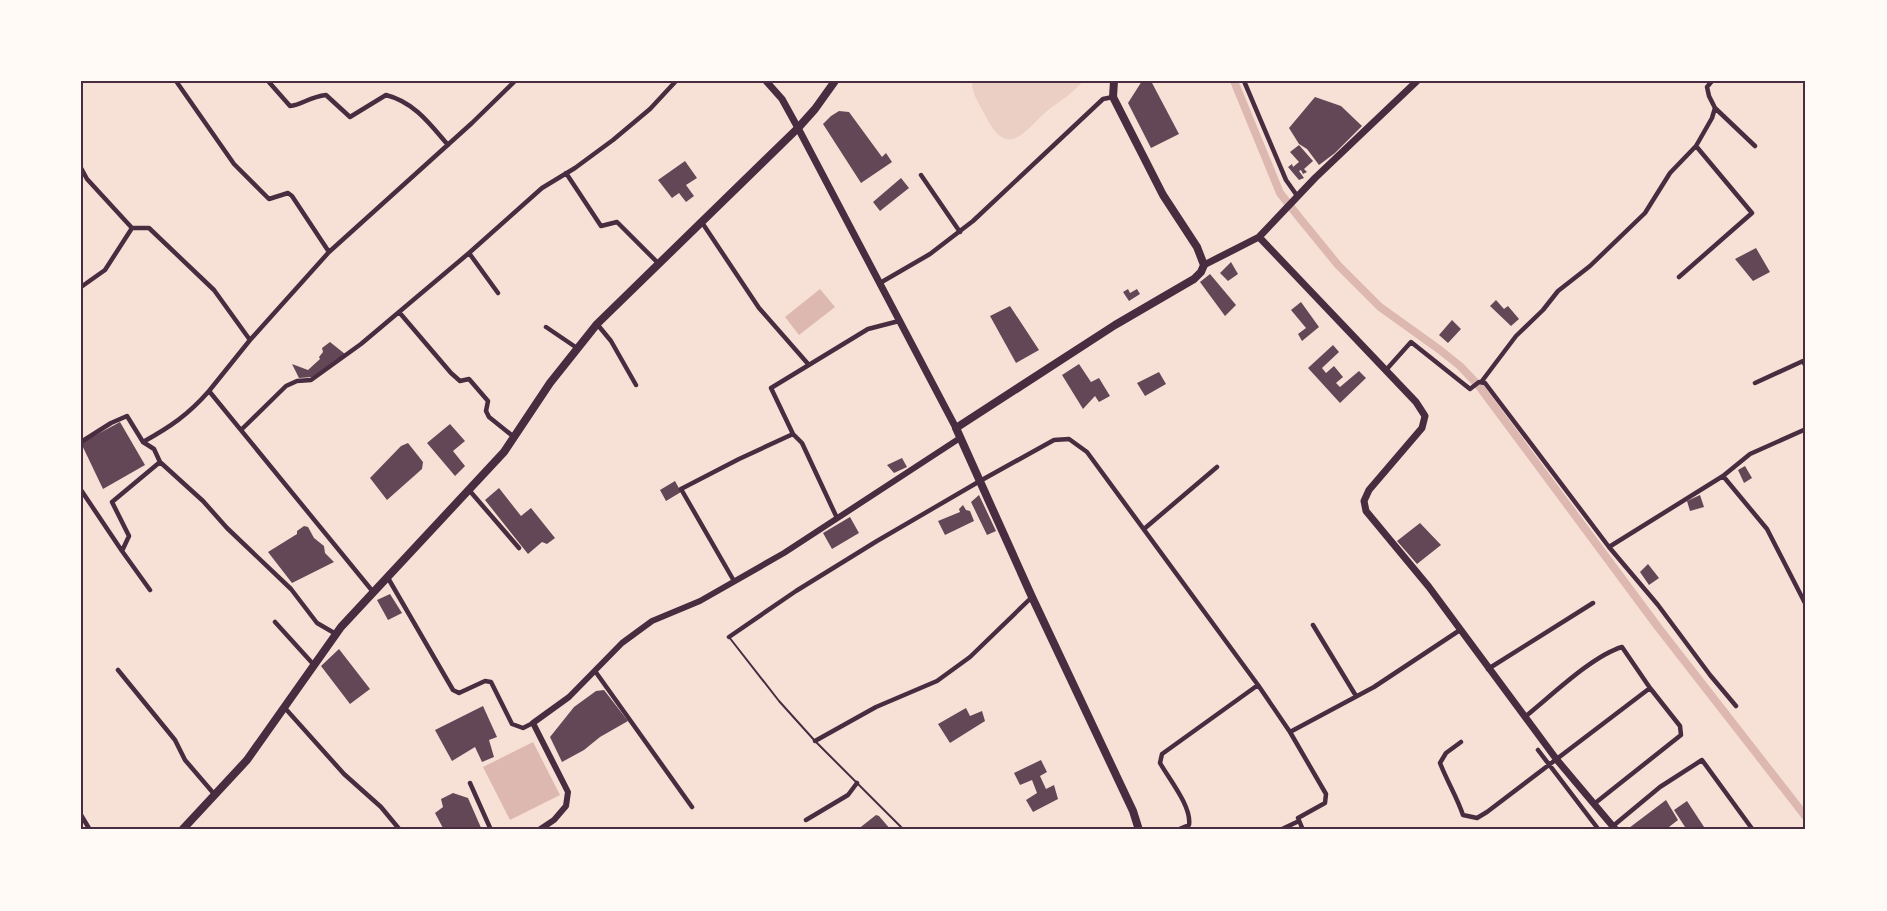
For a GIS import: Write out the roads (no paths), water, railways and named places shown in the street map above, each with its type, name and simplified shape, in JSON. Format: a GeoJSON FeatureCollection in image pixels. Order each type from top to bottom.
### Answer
{"type":"FeatureCollection","features":[{"type":"Feature","properties":{"kind":"main road"},"geometry":{"type":"LineString","coordinates":[[766,81],[782,99],[798,128],[956,428],[1032,597],[1133,811],[1139,830]]}},
{"type":"Feature","properties":{"kind":"main road"},"geometry":{"type":"LineString","coordinates":[[182,830],[247,760],[336,634],[504,452],[550,383],[597,324],[798,128],[836,81]]}},
{"type":"Feature","properties":{"kind":"main road"},"geometry":{"type":"LineString","coordinates":[[1114,81],[1113,97],[1163,195],[1197,247],[1204,265]]}},
{"type":"Feature","properties":{"kind":"main road"},"geometry":{"type":"LineString","coordinates":[[956,428],[1114,325],[1194,279],[1204,265],[1259,237],[1417,81]]}},
{"type":"Feature","properties":{"kind":"main road"},"geometry":{"type":"LineString","coordinates":[[1259,237],[1386,369],[1416,402],[1425,416],[1420,432],[1369,490],[1364,506],[1371,518],[1428,587],[1557,760],[1614,828]]}},
{"type":"Feature","properties":{"kind":"street"},"geometry":{"type":"LineString","coordinates":[[176,81],[234,164],[269,199],[288,193],[292,196],[329,252]]}},
{"type":"Feature","properties":{"kind":"street"},"geometry":{"type":"LineString","coordinates":[[268,81],[290,106],[297,106],[315,96],[326,95],[350,117],[386,94],[394,96],[420,111],[448,145]]}},
{"type":"Feature","properties":{"kind":"street"},"geometry":{"type":"LineString","coordinates":[[143,442],[192,410],[250,339],[329,252],[515,81]]}},
{"type":"Feature","properties":{"kind":"street"},"geometry":{"type":"LineString","coordinates":[[241,430],[286,386],[297,381],[311,380],[361,344],[470,254],[542,188],[613,140],[650,109],[676,81]]}},
{"type":"Feature","properties":{"kind":"street"},"geometry":{"type":"LineString","coordinates":[[1244,81],[1286,180],[1297,197]]}},
{"type":"Feature","properties":{"kind":"street"},"geometry":{"type":"LineString","coordinates":[[1712,81],[1707,87],[1715,108],[1755,146]]}},
{"type":"Feature","properties":{"kind":"street"},"geometry":{"type":"LineString","coordinates":[[880,283],[930,254],[960,232],[1103,99],[1113,97]]}},
{"type":"Feature","properties":{"kind":"street"},"geometry":{"type":"LineString","coordinates":[[1386,369],[1411,342],[1470,389],[1479,382],[1516,336],[1543,310],[1558,291],[1590,266],[1645,213],[1670,173],[1696,146],[1715,108]]}},
{"type":"Feature","properties":{"kind":"street"},"geometry":{"type":"LineString","coordinates":[[1679,277],[1752,213],[1696,146]]}},
{"type":"Feature","properties":{"kind":"street"},"geometry":{"type":"LineString","coordinates":[[81,168],[87,178],[132,228],[149,228],[214,290],[250,339]]}},
{"type":"Feature","properties":{"kind":"street"},"geometry":{"type":"LineString","coordinates":[[566,173],[601,226],[617,222],[658,263]]}},
{"type":"Feature","properties":{"kind":"street"},"geometry":{"type":"LineString","coordinates":[[921,175],[960,232]]}},
{"type":"Feature","properties":{"kind":"street"},"geometry":{"type":"LineString","coordinates":[[701,221],[759,308],[809,365]]}},
{"type":"Feature","properties":{"kind":"street"},"geometry":{"type":"LineString","coordinates":[[81,287],[105,270],[132,228]]}},
{"type":"Feature","properties":{"kind":"street"},"geometry":{"type":"LineString","coordinates":[[470,254],[498,293]]}},
{"type":"Feature","properties":{"kind":"street"},"geometry":{"type":"LineString","coordinates":[[399,312],[451,373],[460,381],[469,380],[480,390],[488,401],[486,411],[489,417],[514,437]]}},
{"type":"Feature","properties":{"kind":"street"},"geometry":{"type":"LineString","coordinates":[[837,518],[802,443],[793,434],[771,388],[868,329],[899,321]]}},
{"type":"Feature","properties":{"kind":"street"},"geometry":{"type":"LineString","coordinates":[[597,324],[636,385]]}},
{"type":"Feature","properties":{"kind":"street"},"geometry":{"type":"LineString","coordinates":[[546,327],[577,348]]}},
{"type":"Feature","properties":{"kind":"street"},"geometry":{"type":"LineString","coordinates":[[1755,383],[1803,361],[1806,367]]}},
{"type":"Feature","properties":{"kind":"street"},"geometry":{"type":"LineString","coordinates":[[1479,382],[1736,706]]}},
{"type":"Feature","properties":{"kind":"street"},"geometry":{"type":"LineString","coordinates":[[209,391],[374,593]]}},
{"type":"Feature","properties":{"kind":"street"},"geometry":{"type":"LineString","coordinates":[[81,442],[127,416],[143,442],[154,449],[160,462],[204,501],[227,528],[291,589],[317,623],[336,634]]}},
{"type":"Feature","properties":{"kind":"street"},"geometry":{"type":"LineString","coordinates":[[1609,547],[1723,476],[1750,454],[1806,429]]}},
{"type":"Feature","properties":{"kind":"street"},"geometry":{"type":"LineString","coordinates":[[734,581],[681,489],[793,434]]}},
{"type":"Feature","properties":{"kind":"street"},"geometry":{"type":"LineString","coordinates":[[388,578],[453,690],[459,693],[485,681],[491,682],[512,724],[523,728],[569,697],[622,643],[652,621],[700,601],[784,552],[960,438]]}},
{"type":"Feature","properties":{"kind":"street"},"geometry":{"type":"LineString","coordinates":[[729,637],[796,591],[980,481],[1054,440],[1069,439],[1087,452],[1290,732],[1326,794],[1325,803],[1298,818],[1303,830]]}},
{"type":"Feature","properties":{"kind":"street"},"geometry":{"type":"LineString","coordinates":[[122,551],[129,536],[112,502],[160,462]]}},
{"type":"Feature","properties":{"kind":"street"},"geometry":{"type":"LineString","coordinates":[[1144,529],[1217,467]]}},
{"type":"Feature","properties":{"kind":"street"},"geometry":{"type":"LineString","coordinates":[[1723,476],[1767,529],[1806,605]]}},
{"type":"Feature","properties":{"kind":"street"},"geometry":{"type":"LineString","coordinates":[[81,490],[150,590]]}},
{"type":"Feature","properties":{"kind":"street"},"geometry":{"type":"LineString","coordinates":[[469,490],[519,548]]}},
{"type":"Feature","properties":{"kind":"street"},"geometry":{"type":"LineString","coordinates":[[815,741],[876,707],[937,681],[970,657],[1032,597]]}},
{"type":"Feature","properties":{"kind":"street"},"geometry":{"type":"LineString","coordinates":[[1488,669],[1593,603]]}},
{"type":"Feature","properties":{"kind":"street"},"geometry":{"type":"LineString","coordinates":[[275,622],[314,664]]}},
{"type":"Feature","properties":{"kind":"street"},"geometry":{"type":"LineString","coordinates":[[1312,625],[1356,696]]}},
{"type":"Feature","properties":{"kind":"street"},"geometry":{"type":"LineString","coordinates":[[1290,732],[1374,687],[1460,630]]}},
{"type":"Feature","properties":{"kind":"street"},"geometry":{"type":"LineString","coordinates":[[1526,716],[1587,668],[1613,650],[1622,647],[1680,726],[1681,735],[1596,807],[1589,818]]}},
{"type":"Feature","properties":{"kind":"street"},"geometry":{"type":"LineString","coordinates":[[118,670],[175,741],[185,760],[215,795]]}},
{"type":"Feature","properties":{"kind":"street"},"geometry":{"type":"LineString","coordinates":[[596,671],[692,807]]}},
{"type":"Feature","properties":{"kind":"street"},"geometry":{"type":"LineString","coordinates":[[1178,830],[1189,825],[1190,821],[1185,805],[1160,764],[1162,754],[1258,685]]}},
{"type":"Feature","properties":{"kind":"street"},"geometry":{"type":"LineString","coordinates":[[1461,742],[1446,753],[1440,763],[1463,815],[1477,818],[1557,760],[1650,687]]}},
{"type":"Feature","properties":{"kind":"street"},"geometry":{"type":"LineString","coordinates":[[284,707],[320,744],[344,774],[356,782],[400,830]]}},
{"type":"Feature","properties":{"kind":"street"},"geometry":{"type":"LineString","coordinates":[[533,723],[568,792],[566,806],[543,829]]}},
{"type":"Feature","properties":{"kind":"street"},"geometry":{"type":"LineString","coordinates":[[1538,750],[1599,830]]}},
{"type":"Feature","properties":{"kind":"street"},"geometry":{"type":"LineString","coordinates":[[1614,828],[1660,787],[1702,760],[1753,830]]}},
{"type":"Feature","properties":{"kind":"street"},"geometry":{"type":"LineString","coordinates":[[470,783],[491,830]]}},
{"type":"Feature","properties":{"kind":"street"},"geometry":{"type":"LineString","coordinates":[[806,820],[848,795],[857,783]]}},
{"type":"Feature","properties":{"kind":"street"},"geometry":{"type":"LineString","coordinates":[[81,815],[90,830]]}},
{"type":"Feature","properties":{"kind":"street"},"geometry":{"type":"LineString","coordinates":[[1280,830],[1299,821]]}},
{"type":"Feature","properties":{"kind":"lane"},"geometry":{"type":"LineString","coordinates":[[729,637],[779,701],[815,741],[904,830]]}},
{"type":"Feature","properties":{"kind":"waterway"},"geometry":{"type":"LineString","coordinates":[[1234,81],[1280,193],[1338,265],[1380,307],[1440,350],[1460,366],[1479,386],[1658,627],[1806,817]]}}]}
